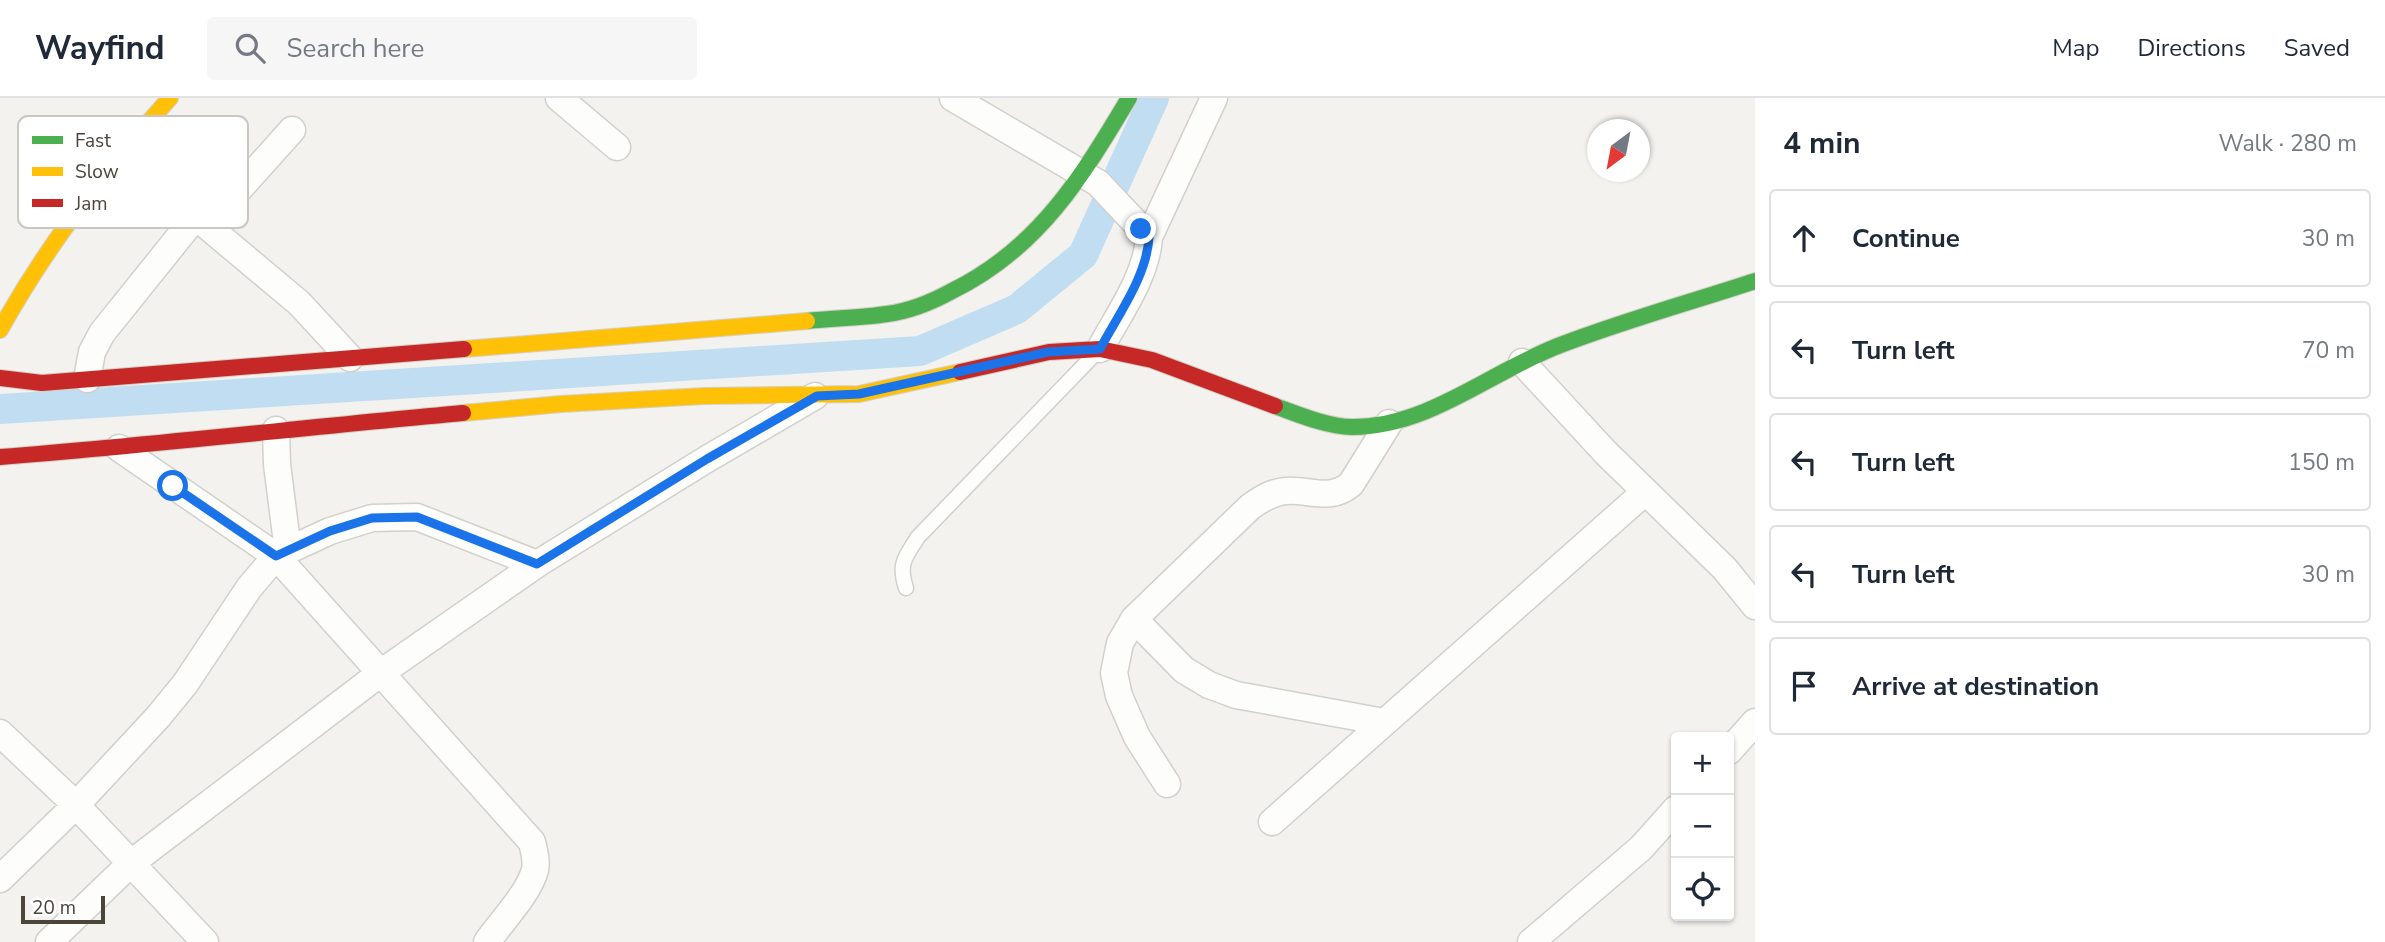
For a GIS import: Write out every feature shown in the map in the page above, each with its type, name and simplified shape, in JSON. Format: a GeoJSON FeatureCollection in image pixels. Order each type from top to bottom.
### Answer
{"type":"FeatureCollection","features":[{"type":"Feature","properties":{"kind":"main road"},"geometry":{"type":"LineString","coordinates":[[154,116],[170,98]]}},
{"type":"Feature","properties":{"kind":"main road"},"geometry":{"type":"LineString","coordinates":[[0,378],[42,383],[888,314],[934,301],[991,270],[1028,241],[1062,204],[1091,178],[1129,98]]}},
{"type":"Feature","properties":{"kind":"main road"},"geometry":{"type":"LineString","coordinates":[[0,330],[63,228]]}},
{"type":"Feature","properties":{"kind":"main road"},"geometry":{"type":"LineString","coordinates":[[0,457],[119,448],[276,430],[561,404],[704,396],[859,394],[1048,352],[1100,349],[1152,360],[1302,416],[1350,428],[1389,423],[1430,411],[1522,362],[1561,345],[1755,281]]}},
{"type":"Feature","properties":{"kind":"street"},"geometry":{"type":"LineString","coordinates":[[559,98],[617,148]]}},
{"type":"Feature","properties":{"kind":"street"},"geometry":{"type":"LineString","coordinates":[[953,98],[1091,178],[1145,233],[1148,250],[1140,274],[1100,349]]}},
{"type":"Feature","properties":{"kind":"street"},"geometry":{"type":"LineString","coordinates":[[1145,233],[1214,98]]}},
{"type":"Feature","properties":{"kind":"street"},"geometry":{"type":"LineString","coordinates":[[248,174],[292,130]]}},
{"type":"Feature","properties":{"kind":"street"},"geometry":{"type":"LineString","coordinates":[[88,379],[92,352],[102,332],[195,228]]}},
{"type":"Feature","properties":{"kind":"street"},"geometry":{"type":"LineString","coordinates":[[209,228],[299,303],[350,358]]}},
{"type":"Feature","properties":{"kind":"street"},"geometry":{"type":"LineString","coordinates":[[1522,362],[1644,492],[1726,569],[1755,606]]}},
{"type":"Feature","properties":{"kind":"street"},"geometry":{"type":"LineString","coordinates":[[49,942],[130,864],[382,672],[537,564],[707,459],[817,396]]}},
{"type":"Feature","properties":{"kind":"street"},"geometry":{"type":"LineString","coordinates":[[1167,784],[1137,737],[1119,696],[1114,673],[1120,643],[1134,619],[1250,507],[1268,495],[1286,491],[1327,494],[1342,492],[1351,484],[1389,423]]}},
{"type":"Feature","properties":{"kind":"street"},"geometry":{"type":"LineString","coordinates":[[276,430],[282,553]]}},
{"type":"Feature","properties":{"kind":"street"},"geometry":{"type":"LineString","coordinates":[[119,448],[282,553],[382,672],[532,842],[536,856],[535,870],[528,885],[487,942]]}},
{"type":"Feature","properties":{"kind":"street"},"geometry":{"type":"LineString","coordinates":[[1272,822],[1644,492]]}},
{"type":"Feature","properties":{"kind":"street"},"geometry":{"type":"LineString","coordinates":[[0,879],[76,805],[185,684],[249,588],[282,553],[330,531],[372,518],[417,517],[537,564]]}},
{"type":"Feature","properties":{"kind":"street"},"geometry":{"type":"LineString","coordinates":[[1134,619],[1184,670],[1209,685],[1236,695],[1384,722]]}},
{"type":"Feature","properties":{"kind":"street"},"geometry":{"type":"LineString","coordinates":[[1734,745],[1755,722]]}},
{"type":"Feature","properties":{"kind":"street"},"geometry":{"type":"LineString","coordinates":[[0,733],[76,805],[205,942]]}},
{"type":"Feature","properties":{"kind":"street"},"geometry":{"type":"LineString","coordinates":[[1531,942],[1641,848],[1671,815]]}},
{"type":"Feature","properties":{"kind":"lane"},"geometry":{"type":"LineString","coordinates":[[906,588],[901,573],[905,558],[918,537],[1100,349]]}},
{"type":"Feature","properties":{"kind":"waterway"},"geometry":{"type":"LineString","coordinates":[[0,409],[920,351],[1017,309],[1083,255],[1154,98]]}},
{"type":"Feature","properties":{"kind":"traffic: fast"},"geometry":{"type":"LineString","coordinates":[[807,321],[904,311],[937,299],[982,274],[1009,254],[1055,208],[1094,156],[1129,98]]}},
{"type":"Feature","properties":{"kind":"traffic: fast"},"geometry":{"type":"LineString","coordinates":[[1275,406],[1313,420],[1352,427],[1408,418],[1434,408],[1563,344],[1755,281]]}},
{"type":"Feature","properties":{"kind":"traffic: slow"},"geometry":{"type":"LineString","coordinates":[[155,116],[170,98]]}},
{"type":"Feature","properties":{"kind":"traffic: slow"},"geometry":{"type":"LineString","coordinates":[[0,330],[64,228]]}},
{"type":"Feature","properties":{"kind":"traffic: slow"},"geometry":{"type":"LineString","coordinates":[[464,349],[807,321]]}},
{"type":"Feature","properties":{"kind":"traffic: slow"},"geometry":{"type":"LineString","coordinates":[[463,413],[704,396],[859,394],[960,372]]}},
{"type":"Feature","properties":{"kind":"traffic: jam"},"geometry":{"type":"LineString","coordinates":[[0,378],[42,383],[464,349]]}},
{"type":"Feature","properties":{"kind":"traffic: jam"},"geometry":{"type":"LineString","coordinates":[[960,372],[1049,352],[1100,349],[1152,360],[1275,406]]}},
{"type":"Feature","properties":{"kind":"traffic: jam"},"geometry":{"type":"LineString","coordinates":[[0,457],[463,413]]}},
{"type":"Feature","properties":{"kind":"route"},"geometry":{"type":"LineString","coordinates":[[173,486],[276,556],[330,531],[372,518],[417,517],[537,564],[707,459],[817,396],[859,394],[1048,352],[1100,349],[1140,274],[1148,250],[1149,237],[1141,229]]}}]}
